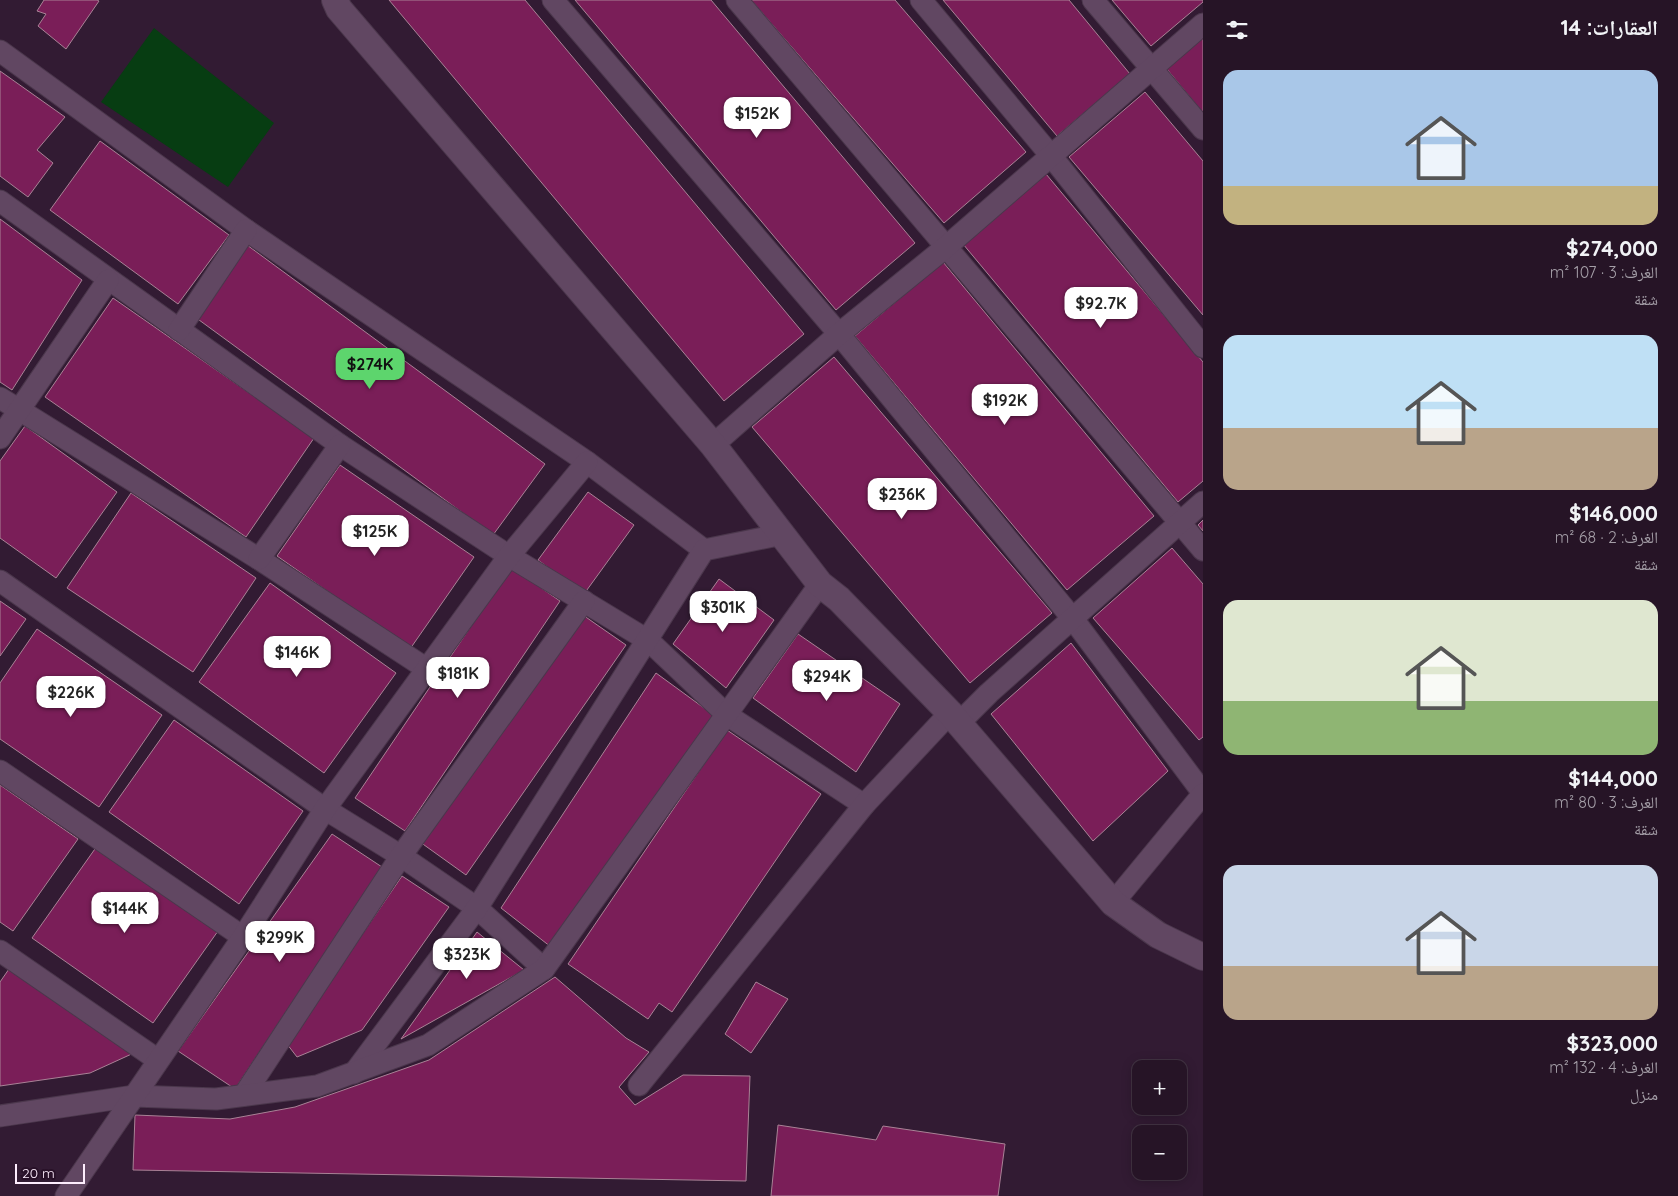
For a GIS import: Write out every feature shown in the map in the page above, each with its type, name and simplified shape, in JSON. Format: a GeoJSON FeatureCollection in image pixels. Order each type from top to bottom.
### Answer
{"type":"FeatureCollection","features":[{"type":"Feature","properties":{"kind":"street"},"geometry":{"type":"LineString","coordinates":[[335,0],[339,9],[712,445],[820,584],[839,599],[954,718],[1113,903],[1158,935],[1203,957]]}},
{"type":"Feature","properties":{"kind":"street"},"geometry":{"type":"LineString","coordinates":[[553,0],[839,334],[1073,619],[1203,794],[1113,903]]}},
{"type":"Feature","properties":{"kind":"street"},"geometry":{"type":"LineString","coordinates":[[737,0],[1203,550]]}},
{"type":"Feature","properties":{"kind":"street"},"geometry":{"type":"LineString","coordinates":[[921,0],[1052,157],[1203,347]]}},
{"type":"Feature","properties":{"kind":"street"},"geometry":{"type":"LineString","coordinates":[[1093,0],[1203,129]]}},
{"type":"Feature","properties":{"kind":"street"},"geometry":{"type":"LineString","coordinates":[[712,445],[839,334],[1052,157],[1203,24]]}},
{"type":"Feature","properties":{"kind":"street"},"geometry":{"type":"LineString","coordinates":[[0,51],[246,230],[588,462],[704,550]]}},
{"type":"Feature","properties":{"kind":"street"},"geometry":{"type":"LineString","coordinates":[[0,201],[340,444],[509,556],[648,641],[727,715],[864,805]]}},
{"type":"Feature","properties":{"kind":"street"},"geometry":{"type":"LineString","coordinates":[[179,330],[246,230]]}},
{"type":"Feature","properties":{"kind":"street"},"geometry":{"type":"LineString","coordinates":[[0,438],[108,280]]}},
{"type":"Feature","properties":{"kind":"street"},"geometry":{"type":"LineString","coordinates":[[0,398],[258,559],[427,669]]}},
{"type":"Feature","properties":{"kind":"street"},"geometry":{"type":"LineString","coordinates":[[258,559],[340,444]]}},
{"type":"Feature","properties":{"kind":"street"},"geometry":{"type":"LineString","coordinates":[[66,1196],[243,937],[325,809],[509,556],[588,462]]}},
{"type":"Feature","properties":{"kind":"street"},"geometry":{"type":"LineString","coordinates":[[640,1085],[864,805],[954,718],[989,693],[1203,502]]}},
{"type":"Feature","properties":{"kind":"street"},"geometry":{"type":"LineString","coordinates":[[354,1073],[478,908],[704,550],[783,534]]}},
{"type":"Feature","properties":{"kind":"street"},"geometry":{"type":"LineString","coordinates":[[0,581],[325,809],[401,856],[478,908],[544,969]]}},
{"type":"Feature","properties":{"kind":"street"},"geometry":{"type":"LineString","coordinates":[[0,1116],[134,1096],[216,1099],[317,1086],[428,1046],[544,969],[820,584]]}},
{"type":"Feature","properties":{"kind":"street"},"geometry":{"type":"LineString","coordinates":[[244,1096],[401,856],[584,602]]}},
{"type":"Feature","properties":{"kind":"street"},"geometry":{"type":"LineString","coordinates":[[0,771],[243,937]]}},
{"type":"Feature","properties":{"kind":"street"},"geometry":{"type":"LineString","coordinates":[[0,951],[158,1060]]}},
{"type":"Feature","properties":{"kind":"green space"},"geometry":{"type":"Polygon","coordinates":[[[154,28],[274,123],[228,187],[101,102],[154,28]]]}},
{"type":"Feature","properties":{"kind":"building"},"geometry":{"type":"Polygon","coordinates":[[[44,0],[99,1],[66,49],[38,26],[46,14],[37,11],[44,0]]]}},
{"type":"Feature","properties":{"kind":"building"},"geometry":{"type":"Polygon","coordinates":[[[389,0],[525,0],[804,334],[724,401],[389,0]]]}},
{"type":"Feature","properties":{"kind":"building"},"geometry":{"type":"Polygon","coordinates":[[[575,0],[711,0],[915,243],[836,310],[575,0]]]}},
{"type":"Feature","properties":{"kind":"building"},"geometry":{"type":"Polygon","coordinates":[[[751,0],[895,0],[1026,152],[944,223],[751,0]]]}},
{"type":"Feature","properties":{"kind":"building"},"geometry":{"type":"Polygon","coordinates":[[[943,0],[1069,0],[1130,74],[1057,136],[943,0]]]}},
{"type":"Feature","properties":{"kind":"building"},"geometry":{"type":"Polygon","coordinates":[[[1112,0],[1203,0],[1203,2],[1151,46],[1112,0]]]}},
{"type":"Feature","properties":{"kind":"building"},"geometry":{"type":"Polygon","coordinates":[[[1203,37],[1203,113],[1166,68],[1203,37]]]}},
{"type":"Feature","properties":{"kind":"building"},"geometry":{"type":"Polygon","coordinates":[[[0,71],[65,117],[37,150],[53,163],[28,197],[0,176],[0,71]]]}},
{"type":"Feature","properties":{"kind":"building"},"geometry":{"type":"Polygon","coordinates":[[[1145,92],[1203,161],[1203,315],[1069,157],[1145,92]]]}},
{"type":"Feature","properties":{"kind":"building"},"geometry":{"type":"Polygon","coordinates":[[[100,141],[229,235],[178,304],[50,210],[100,141]]]}},
{"type":"Feature","properties":{"kind":"building"},"geometry":{"type":"Polygon","coordinates":[[[1046,174],[1203,362],[1203,481],[1178,502],[963,244],[1046,174]]]}},
{"type":"Feature","properties":{"kind":"building"},"geometry":{"type":"Polygon","coordinates":[[[0,219],[82,280],[12,390],[0,382],[0,219]]]}},
{"type":"Feature","properties":{"kind":"building"},"geometry":{"type":"Polygon","coordinates":[[[247,245],[545,464],[493,535],[195,317],[247,245]]]}},
{"type":"Feature","properties":{"kind":"building"},"geometry":{"type":"Polygon","coordinates":[[[943,262],[1154,516],[1067,590],[855,336],[943,262]]]}},
{"type":"Feature","properties":{"kind":"building"},"geometry":{"type":"Polygon","coordinates":[[[113,298],[314,438],[246,537],[45,397],[113,298]]]}},
{"type":"Feature","properties":{"kind":"building"},"geometry":{"type":"Polygon","coordinates":[[[834,357],[1052,613],[970,683],[752,427],[834,357]]]}},
{"type":"Feature","properties":{"kind":"building"},"geometry":{"type":"Polygon","coordinates":[[[25,426],[117,492],[56,578],[0,538],[0,461],[25,426]]]}},
{"type":"Feature","properties":{"kind":"building"},"geometry":{"type":"Polygon","coordinates":[[[340,465],[474,557],[410,649],[277,556],[340,465]]]}},
{"type":"Feature","properties":{"kind":"building"},"geometry":{"type":"Polygon","coordinates":[[[588,492],[634,525],[584,594],[538,560],[588,492]]]}},
{"type":"Feature","properties":{"kind":"building"},"geometry":{"type":"Polygon","coordinates":[[[131,493],[256,578],[193,672],[67,588],[131,493]]]}},
{"type":"Feature","properties":{"kind":"building"},"geometry":{"type":"Polygon","coordinates":[[[1203,520],[1203,531],[1198,525],[1203,520]]]}},
{"type":"Feature","properties":{"kind":"building"},"geometry":{"type":"Polygon","coordinates":[[[1172,548],[1203,584],[1203,737],[1199,740],[1093,618],[1172,548]]]}},
{"type":"Feature","properties":{"kind":"building"},"geometry":{"type":"Polygon","coordinates":[[[511,567],[560,601],[405,831],[355,798],[511,567]]]}},
{"type":"Feature","properties":{"kind":"building"},"geometry":{"type":"Polygon","coordinates":[[[719,579],[774,620],[726,688],[673,644],[719,579]]]}},
{"type":"Feature","properties":{"kind":"building"},"geometry":{"type":"Polygon","coordinates":[[[270,583],[396,673],[324,773],[199,682],[270,583]]]}},
{"type":"Feature","properties":{"kind":"building"},"geometry":{"type":"Polygon","coordinates":[[[0,601],[26,619],[0,656],[0,601]]]}},
{"type":"Feature","properties":{"kind":"building"},"geometry":{"type":"Polygon","coordinates":[[[580,613],[626,645],[466,875],[420,842],[580,613]]]}},
{"type":"Feature","properties":{"kind":"building"},"geometry":{"type":"Polygon","coordinates":[[[37,629],[162,715],[99,807],[0,739],[0,683],[37,629]]]}},
{"type":"Feature","properties":{"kind":"building"},"geometry":{"type":"Polygon","coordinates":[[[798,634],[900,704],[856,772],[753,698],[798,634]]]}},
{"type":"Feature","properties":{"kind":"building"},"geometry":{"type":"Polygon","coordinates":[[[1071,643],[1168,771],[1093,841],[991,714],[1071,643]]]}},
{"type":"Feature","properties":{"kind":"building"},"geometry":{"type":"Polygon","coordinates":[[[656,673],[715,716],[551,947],[501,908],[656,673]]]}},
{"type":"Feature","properties":{"kind":"building"},"geometry":{"type":"Polygon","coordinates":[[[174,720],[303,811],[239,904],[109,812],[174,720]]]}},
{"type":"Feature","properties":{"kind":"building"},"geometry":{"type":"Polygon","coordinates":[[[727,730],[821,794],[672,1012],[659,1003],[648,1019],[568,964],[727,730]]]}},
{"type":"Feature","properties":{"kind":"building"},"geometry":{"type":"Polygon","coordinates":[[[0,785],[78,839],[13,931],[0,922],[0,785]]]}},
{"type":"Feature","properties":{"kind":"building"},"geometry":{"type":"Polygon","coordinates":[[[332,834],[382,867],[235,1089],[178,1051],[332,834]]]}},
{"type":"Feature","properties":{"kind":"building"},"geometry":{"type":"Polygon","coordinates":[[[97,846],[218,931],[153,1023],[32,938],[97,846]]]}},
{"type":"Feature","properties":{"kind":"building"},"geometry":{"type":"Polygon","coordinates":[[[402,876],[449,907],[362,1030],[297,1057],[287,1044],[402,876]]]}},
{"type":"Feature","properties":{"kind":"building"},"geometry":{"type":"Polygon","coordinates":[[[477,932],[524,970],[401,1039],[477,932]]]}},
{"type":"Feature","properties":{"kind":"building"},"geometry":{"type":"Polygon","coordinates":[[[9,969],[136,1052],[90,1073],[0,1086],[0,982],[9,969]]]}},
{"type":"Feature","properties":{"kind":"building"},"geometry":{"type":"Polygon","coordinates":[[[555,977],[626,1038],[649,1052],[619,1087],[635,1105],[683,1075],[750,1076],[746,1181],[133,1170],[135,1115],[230,1119],[295,1107],[429,1060],[555,977]]]}},
{"type":"Feature","properties":{"kind":"building"},"geometry":{"type":"Polygon","coordinates":[[[756,982],[788,999],[751,1053],[725,1034],[756,982]]]}},
{"type":"Feature","properties":{"kind":"building"},"geometry":{"type":"Polygon","coordinates":[[[778,1125],[876,1140],[883,1126],[1005,1144],[998,1196],[771,1196],[778,1125]]]}}]}
